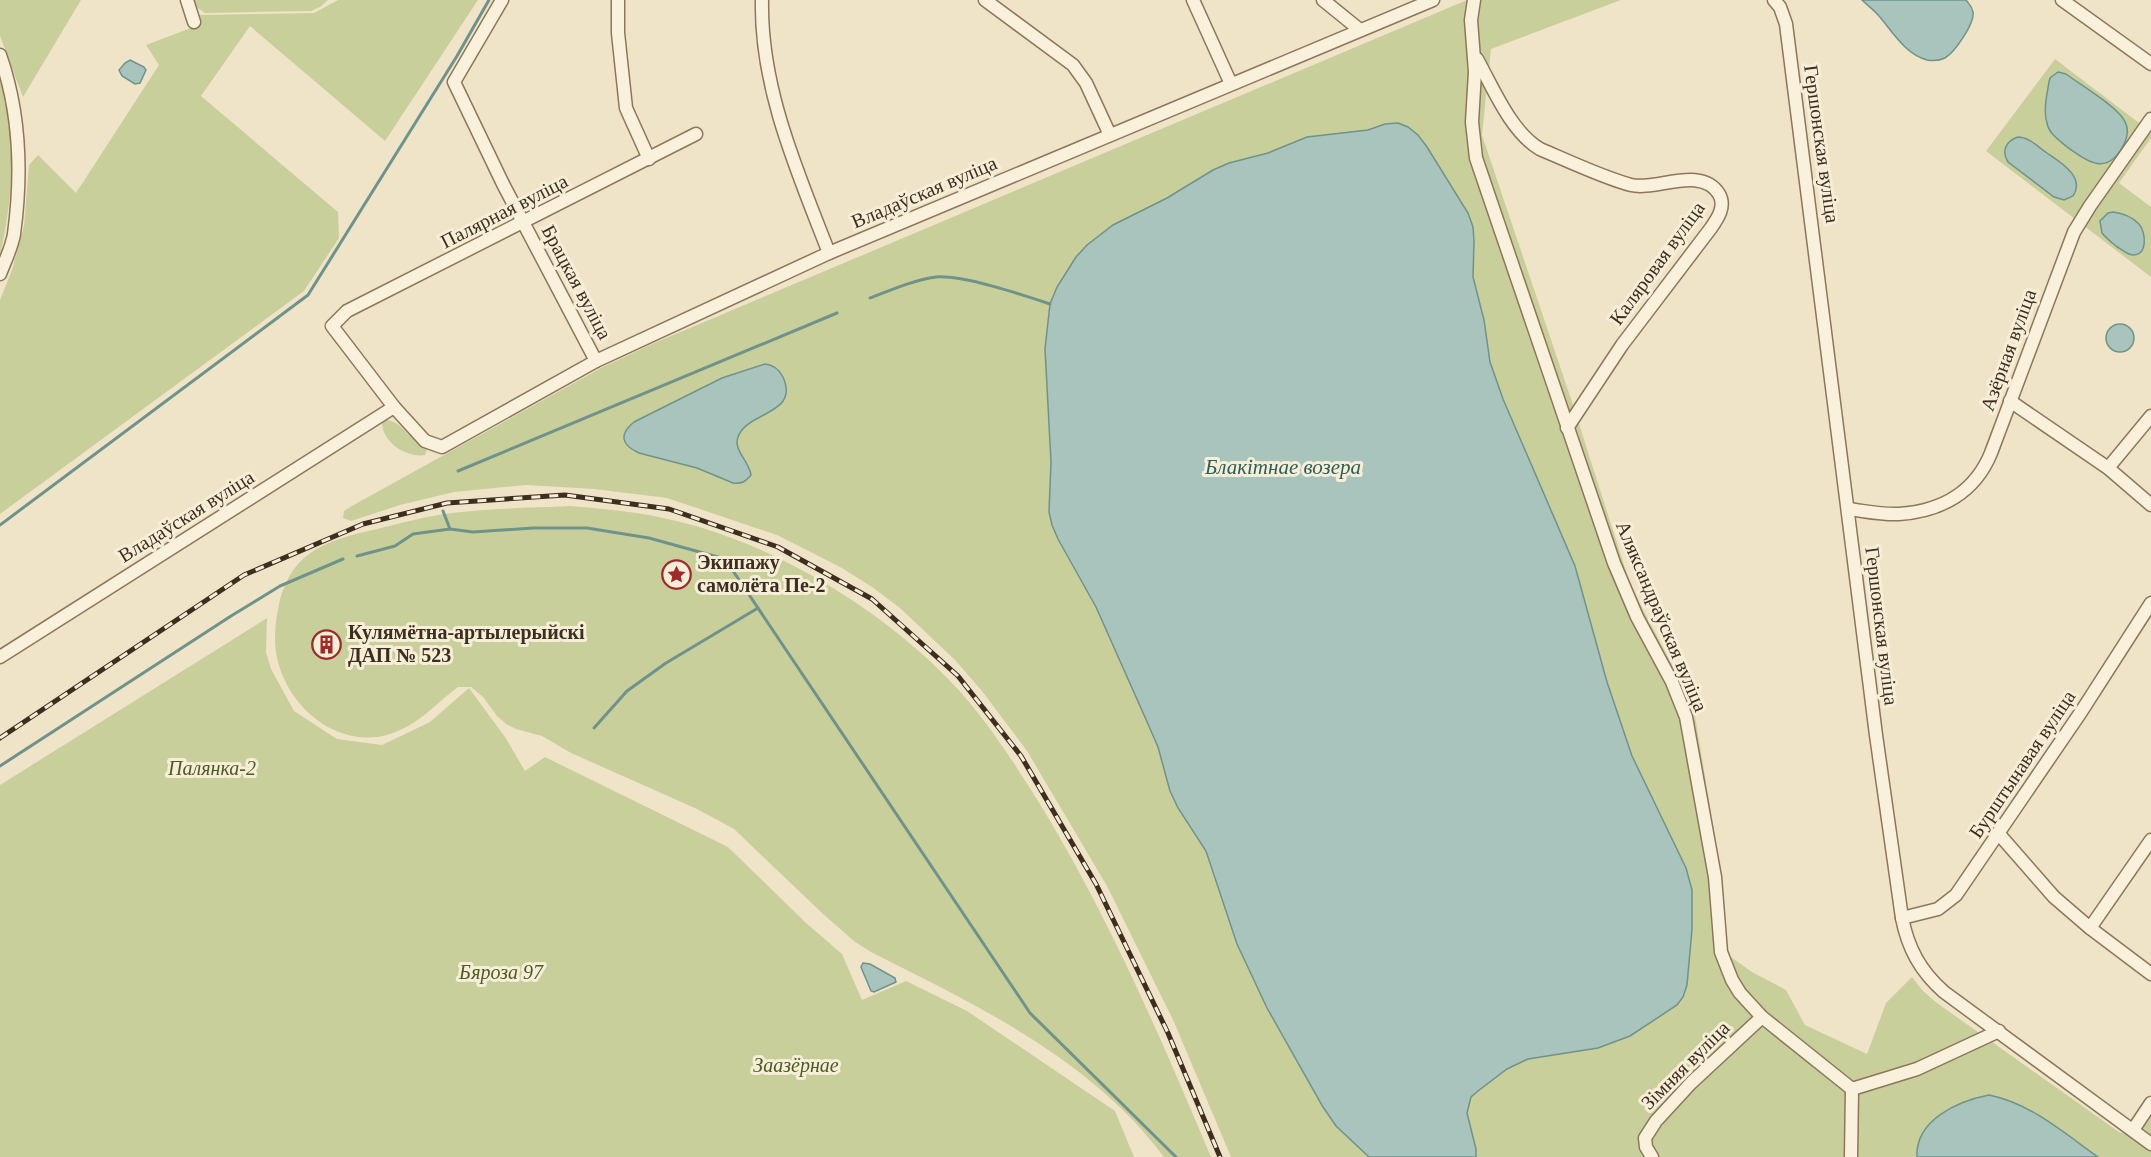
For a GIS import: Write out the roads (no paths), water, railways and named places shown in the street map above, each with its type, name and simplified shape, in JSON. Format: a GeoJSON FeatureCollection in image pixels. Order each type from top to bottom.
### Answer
{"type":"FeatureCollection","features":[{"type":"Feature","properties":{"kind":"street"},"geometry":{"type":"LineString","coordinates":[[187,0],[194,22]]}},
{"type":"Feature","properties":{"kind":"street","name":"Брацкая вуліца"},"geometry":{"type":"LineString","coordinates":[[502,0],[454,82],[523,223],[596,361]]}},
{"type":"Feature","properties":{"kind":"street"},"geometry":{"type":"LineString","coordinates":[[618,0],[618,33],[626,108],[649,159]]}},
{"type":"Feature","properties":{"kind":"street"},"geometry":{"type":"LineString","coordinates":[[762,0],[768,78],[800,177],[829,253]]}},
{"type":"Feature","properties":{"kind":"street"},"geometry":{"type":"LineString","coordinates":[[985,0],[1073,65],[1086,83],[1110,135]]}},
{"type":"Feature","properties":{"kind":"street"},"geometry":{"type":"LineString","coordinates":[[1193,0],[1231,84]]}},
{"type":"Feature","properties":{"kind":"street"},"geometry":{"type":"LineString","coordinates":[[1323,0],[1360,30]]}},
{"type":"Feature","properties":{"kind":"street","name":"Владаўская вуліца"},"geometry":{"type":"LineString","coordinates":[[0,657],[394,407],[425,441],[442,447],[596,361],[829,253],[1433,0]]}},
{"type":"Feature","properties":{"kind":"street","name":"Аляксандраўская вуліца"},"geometry":{"type":"LineString","coordinates":[[1474,0],[1471,20],[1474,56],[1472,122],[1476,158],[1621,581],[1637,617],[1676,690],[1686,717],[1715,877],[1721,952],[1740,993],[1762,1017],[1852,1089]]}},
{"type":"Feature","properties":{"kind":"street","name":"Гершонская вуліца"},"geometry":{"type":"LineString","coordinates":[[1774,0],[1780,7],[1786,24],[1902,918],[1910,947],[1928,977],[1944,992],[2151,1144]]}},
{"type":"Feature","properties":{"kind":"street"},"geometry":{"type":"LineString","coordinates":[[2062,0],[2151,64]]}},
{"type":"Feature","properties":{"kind":"street"},"geometry":{"type":"LineString","coordinates":[[0,55],[14,105],[18,177],[14,236],[0,274]]}},
{"type":"Feature","properties":{"kind":"street","name":"Каляровая вуліца"},"geometry":{"type":"LineString","coordinates":[[1474,56],[1515,126],[1530,143],[1540,149],[1631,185],[1651,186],[1683,180],[1701,182],[1714,188],[1721,199],[1720,214],[1711,228],[1622,345],[1567,428]]}},
{"type":"Feature","properties":{"kind":"street","name":"Азёрная вуліца"},"geometry":{"type":"LineString","coordinates":[[1848,509],[1884,514],[1912,512],[1940,504],[1967,490],[1985,468],[2074,232],[2085,212],[2151,119]]}},
{"type":"Feature","properties":{"kind":"street","name":"Палярная вуліца"},"geometry":{"type":"LineString","coordinates":[[394,407],[332,326],[347,310],[696,134]]}},
{"type":"Feature","properties":{"kind":"street"},"geometry":{"type":"LineString","coordinates":[[2010,401],[2108,468],[2151,505]]}},
{"type":"Feature","properties":{"kind":"street"},"geometry":{"type":"LineString","coordinates":[[2108,468],[2151,416]]}},
{"type":"Feature","properties":{"kind":"street","name":"Бурштынавая вуліца"},"geometry":{"type":"LineString","coordinates":[[1902,918],[1930,912],[1948,903],[1956,895],[2081,712],[2151,603]]}},
{"type":"Feature","properties":{"kind":"street"},"geometry":{"type":"LineString","coordinates":[[1998,833],[2043,885],[2090,928],[2151,974]]}},
{"type":"Feature","properties":{"kind":"street"},"geometry":{"type":"LineString","coordinates":[[2090,928],[2151,840]]}},
{"type":"Feature","properties":{"kind":"street","name":"Зімняя вуліца"},"geometry":{"type":"LineString","coordinates":[[1649,1152],[1645,1138],[1656,1120],[1698,1076],[1762,1017]]}},
{"type":"Feature","properties":{"kind":"street"},"geometry":{"type":"LineString","coordinates":[[1851,1157],[1852,1089],[1917,1069],[1999,1031]]}},
{"type":"Feature","properties":{"kind":"street"},"geometry":{"type":"LineString","coordinates":[[2133,1130],[2151,1103]]}},
{"type":"Feature","properties":{"kind":"water"},"geometry":{"type":"Polygon","coordinates":[[[1862,0],[1966,0],[1972,8],[1973,17],[1963,37],[1949,55],[1940,60],[1927,60],[1906,48],[1862,0]]]}},
{"type":"Feature","properties":{"kind":"water"},"geometry":{"type":"Polygon","coordinates":[[[130,60],[146,70],[140,83],[135,84],[122,76],[119,70],[130,60]]]}},
{"type":"Feature","properties":{"kind":"water"},"geometry":{"type":"Polygon","coordinates":[[[2058,72],[2066,74],[2114,108],[2126,123],[2126,139],[2117,155],[2110,161],[2097,163],[2082,157],[2067,147],[2048,127],[2046,97],[2050,78],[2058,72]]]}},
{"type":"Feature","properties":{"kind":"water","name":"Блакітнае возера"},"geometry":{"type":"Polygon","coordinates":[[[1398,123],[1418,135],[1468,213],[1473,227],[1473,277],[1484,320],[1490,362],[1503,399],[1575,566],[1607,682],[1632,756],[1686,868],[1692,890],[1692,929],[1687,985],[1677,1005],[1630,1036],[1598,1048],[1528,1059],[1507,1069],[1471,1097],[1467,1113],[1476,1157],[1369,1157],[1336,1126],[1323,1107],[1267,1008],[1237,944],[1206,851],[1178,808],[1170,791],[1158,747],[1096,607],[1058,539],[1049,512],[1051,462],[1045,349],[1050,304],[1057,287],[1076,257],[1087,245],[1113,225],[1229,163],[1268,153],[1307,137],[1368,130],[1385,124],[1398,123]]]}},
{"type":"Feature","properties":{"kind":"water"},"geometry":{"type":"Polygon","coordinates":[[[2018,137],[2033,143],[2070,171],[2076,183],[2073,196],[2064,200],[2054,197],[2008,162],[2005,154],[2006,147],[2010,141],[2018,137]]]}},
{"type":"Feature","properties":{"kind":"water"},"geometry":{"type":"Polygon","coordinates":[[[2113,212],[2130,217],[2139,224],[2144,243],[2138,254],[2126,253],[2102,233],[2100,221],[2108,213],[2113,212]]]}},
{"type":"Feature","properties":{"kind":"water"},"geometry":{"type":"Polygon","coordinates":[[[2120,324],[2130,328],[2134,338],[2130,348],[2120,352],[2110,348],[2106,338],[2110,328],[2120,324]]]}},
{"type":"Feature","properties":{"kind":"water"},"geometry":{"type":"Polygon","coordinates":[[[765,364],[774,366],[780,372],[786,389],[784,399],[779,406],[751,422],[738,437],[739,451],[751,475],[743,482],[733,483],[697,468],[639,453],[626,443],[624,435],[634,422],[722,378],[765,364]]]}},
{"type":"Feature","properties":{"kind":"water"},"geometry":{"type":"Polygon","coordinates":[[[863,963],[870,964],[895,978],[896,982],[874,992],[871,991],[861,967],[863,963]]]}},
{"type":"Feature","properties":{"kind":"water"},"geometry":{"type":"Polygon","coordinates":[[[1989,1095],[2033,1112],[2098,1157],[1917,1157],[1918,1144],[1923,1133],[1941,1114],[1964,1102],[1989,1095]]]}},
{"type":"Feature","properties":{"kind":"waterway"},"geometry":{"type":"LineString","coordinates":[[0,525],[308,295],[457,56],[489,0]]}},
{"type":"Feature","properties":{"kind":"waterway"},"geometry":{"type":"LineString","coordinates":[[870,298],[919,280],[948,277],[993,286],[1050,304]]}},
{"type":"Feature","properties":{"kind":"waterway"},"geometry":{"type":"LineString","coordinates":[[458,471],[837,313]]}},
{"type":"Feature","properties":{"kind":"waterway"},"geometry":{"type":"LineString","coordinates":[[443,511],[450,529],[473,532],[533,528],[587,528],[649,538],[725,559],[1030,1013],[1176,1157]]}},
{"type":"Feature","properties":{"kind":"waterway"},"geometry":{"type":"LineString","coordinates":[[357,556],[395,546],[413,534],[450,529]]}},
{"type":"Feature","properties":{"kind":"waterway"},"geometry":{"type":"LineString","coordinates":[[0,766],[280,586],[343,559]]}},
{"type":"Feature","properties":{"kind":"waterway"},"geometry":{"type":"LineString","coordinates":[[594,728],[627,691],[666,663],[758,608]]}},
{"type":"Feature","properties":{"kind":"railway"},"geometry":{"type":"LineString","coordinates":[[0,738],[244,575],[363,524],[447,503],[565,495],[669,509],[778,547],[872,599],[958,676],[1021,756],[1096,884],[1168,1033],[1220,1157]]}},
{"type":"Feature","properties":{"kind":"place","name":"Экипажу самолёта Пе-2"},"geometry":{"type":"Point","coordinates":[676,574]}},
{"type":"Feature","properties":{"kind":"place","name":"Кулямётна-артылерыйскі ДАП № 523"},"geometry":{"type":"Point","coordinates":[327,644]}},
{"type":"Feature","properties":{"kind":"park label","name":"Палянка-2"},"geometry":{"type":"Point","coordinates":[212,768]}},
{"type":"Feature","properties":{"kind":"park label","name":"Бяроза 97"},"geometry":{"type":"Point","coordinates":[501,972]}},
{"type":"Feature","properties":{"kind":"park label","name":"Заазёрнае"},"geometry":{"type":"Point","coordinates":[796,1065]}}]}
